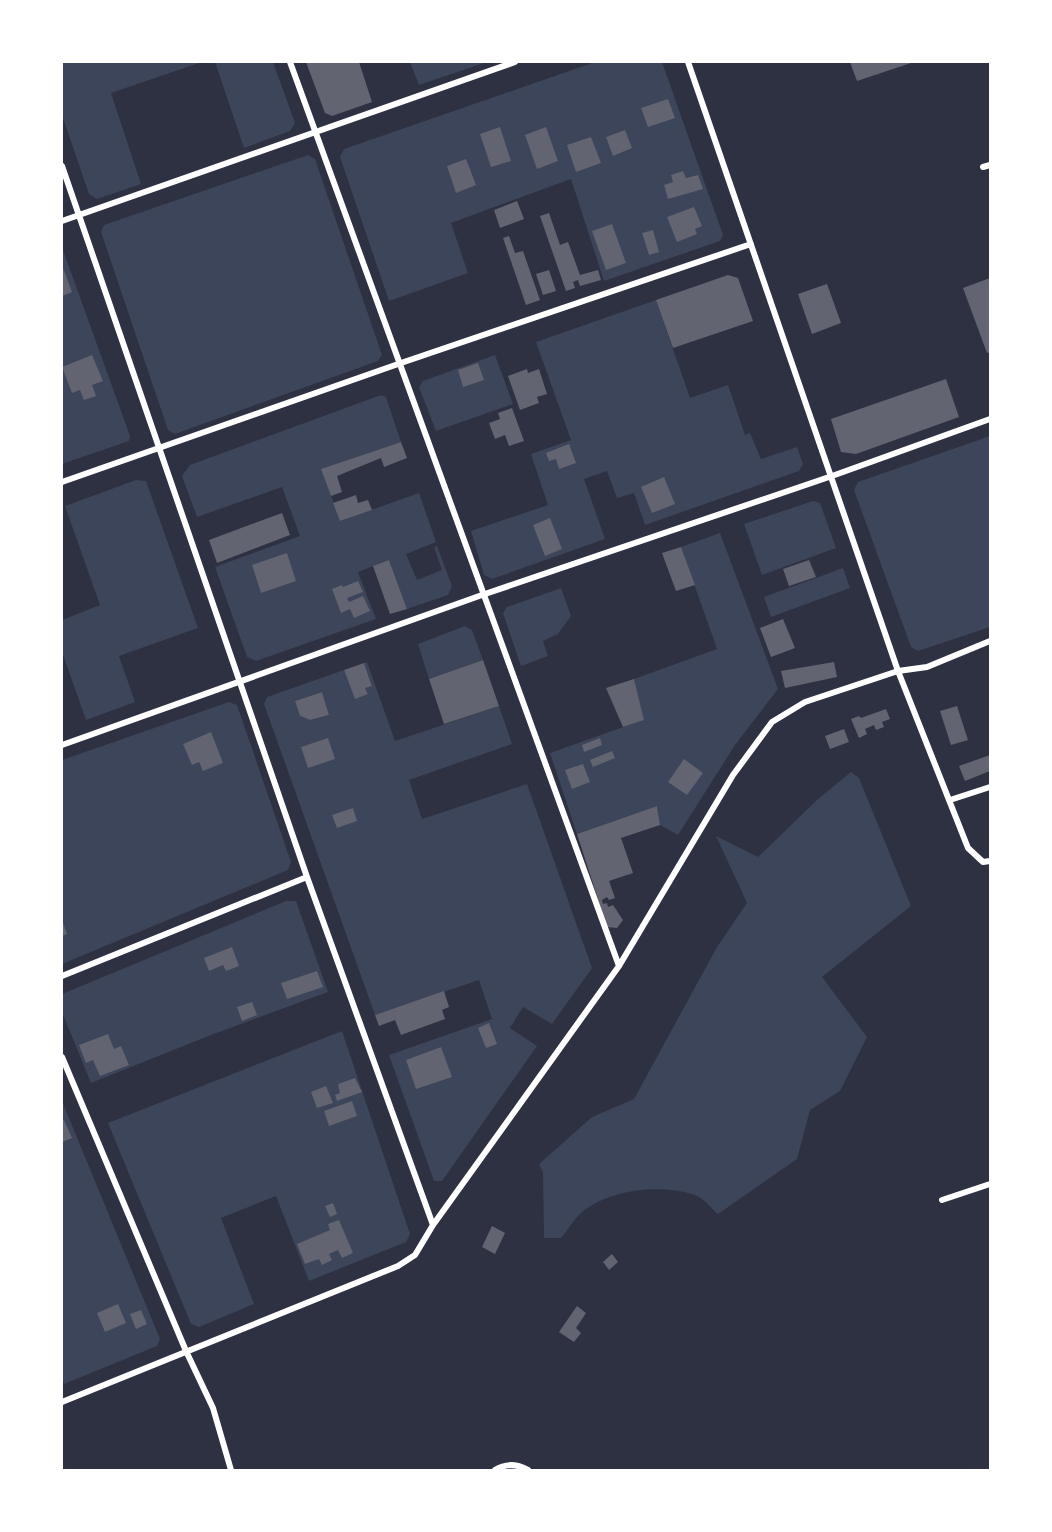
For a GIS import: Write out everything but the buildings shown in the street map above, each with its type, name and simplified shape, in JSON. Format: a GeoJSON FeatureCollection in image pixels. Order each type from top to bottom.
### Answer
{"type":"FeatureCollection","features":[{"type":"Feature","properties":{"kind":"street"},"geometry":{"type":"LineString","coordinates":[[290,62],[482,595],[619,966]]}},
{"type":"Feature","properties":{"kind":"street"},"geometry":{"type":"LineString","coordinates":[[62,220],[515,62]]}},
{"type":"Feature","properties":{"kind":"street"},"geometry":{"type":"LineString","coordinates":[[688,62],[898,671],[969,848],[987,861]]}},
{"type":"Feature","properties":{"kind":"street"},"geometry":{"type":"LineString","coordinates":[[983,167],[990,165]]}},
{"type":"Feature","properties":{"kind":"street"},"geometry":{"type":"LineString","coordinates":[[62,166],[307,877],[433,1225]]}},
{"type":"Feature","properties":{"kind":"street"},"geometry":{"type":"LineString","coordinates":[[62,482],[400,363],[751,244]]}},
{"type":"Feature","properties":{"kind":"street"},"geometry":{"type":"LineString","coordinates":[[62,746],[482,595],[832,476],[990,419]]}},
{"type":"Feature","properties":{"kind":"street"},"geometry":{"type":"LineString","coordinates":[[62,1402],[398,1266],[415,1256],[433,1225],[619,966],[733,775],[772,722],[806,702],[898,671],[927,667],[990,641]]}},
{"type":"Feature","properties":{"kind":"street"},"geometry":{"type":"LineString","coordinates":[[950,800],[990,787]]}},
{"type":"Feature","properties":{"kind":"street"},"geometry":{"type":"LineString","coordinates":[[62,976],[307,877]]}},
{"type":"Feature","properties":{"kind":"street"},"geometry":{"type":"LineString","coordinates":[[62,1057],[186,1351],[213,1408],[231,1470]]}},
{"type":"Feature","properties":{"kind":"street"},"geometry":{"type":"LineString","coordinates":[[942,1200],[990,1184]]}},
{"type":"Feature","properties":{"kind":"street"},"geometry":{"type":"LineString","coordinates":[[495,1470],[501,1466],[519,1464],[528,1470]]}},
{"type":"Feature","properties":{"kind":"shaded area"},"geometry":{"type":"Polygon","coordinates":[[[62,62],[202,62],[111,93],[141,184],[97,199],[89,194],[62,115],[62,62]]]}},
{"type":"Feature","properties":{"kind":"shaded area"},"geometry":{"type":"Polygon","coordinates":[[[215,62],[273,62],[295,123],[290,131],[244,148],[215,62]]]}},
{"type":"Feature","properties":{"kind":"shaded area"},"geometry":{"type":"Polygon","coordinates":[[[410,62],[487,62],[419,85],[410,62]]]}},
{"type":"Feature","properties":{"kind":"shaded area"},"geometry":{"type":"Polygon","coordinates":[[[595,62],[662,62],[723,235],[720,241],[604,281],[571,179],[451,223],[468,273],[389,301],[340,157],[344,149],[595,62]]]}},
{"type":"Feature","properties":{"kind":"shaded area"},"geometry":{"type":"Polygon","coordinates":[[[308,155],[315,159],[382,355],[378,361],[175,434],[168,430],[101,232],[104,225],[308,155]]]}},
{"type":"Feature","properties":{"kind":"shaded area"},"geometry":{"type":"Polygon","coordinates":[[[62,250],[130,436],[129,441],[62,464],[62,250]]]}},
{"type":"Feature","properties":{"kind":"shaded area"},"geometry":{"type":"Polygon","coordinates":[[[656,300],[690,398],[728,385],[745,435],[750,433],[761,459],[797,447],[803,464],[799,471],[645,525],[634,493],[617,498],[607,471],[584,479],[605,539],[492,579],[484,575],[471,531],[548,505],[531,454],[571,440],[536,342],[656,300]]]}},
{"type":"Feature","properties":{"kind":"shaded area"},"geometry":{"type":"Polygon","coordinates":[[[495,355],[513,404],[436,431],[419,387],[423,381],[495,355]]]}},
{"type":"Feature","properties":{"kind":"shaded area"},"geometry":{"type":"Polygon","coordinates":[[[381,395],[386,397],[401,442],[322,469],[340,521],[419,493],[436,542],[406,554],[417,580],[442,570],[434,547],[437,546],[452,586],[448,595],[407,609],[389,560],[358,572],[376,619],[256,661],[247,657],[215,567],[300,536],[282,487],[197,517],[182,476],[190,465],[381,395]]]}},
{"type":"Feature","properties":{"kind":"shaded area"},"geometry":{"type":"Polygon","coordinates":[[[990,436],[990,627],[918,651],[911,647],[854,490],[858,482],[990,436]]]}},
{"type":"Feature","properties":{"kind":"shaded area"},"geometry":{"type":"Polygon","coordinates":[[[136,480],[146,481],[198,628],[119,656],[135,702],[86,720],[62,652],[62,620],[100,605],[65,506],[136,480]]]}},
{"type":"Feature","properties":{"kind":"shaded area"},"geometry":{"type":"Polygon","coordinates":[[[813,501],[820,503],[836,548],[762,575],[744,524],[813,501]]]}},
{"type":"Feature","properties":{"kind":"shaded area"},"geometry":{"type":"Polygon","coordinates":[[[720,533],[778,689],[735,745],[678,835],[660,825],[657,806],[577,834],[550,753],[643,720],[634,679],[717,649],[681,547],[720,533]]]}},
{"type":"Feature","properties":{"kind":"shaded area"},"geometry":{"type":"Polygon","coordinates":[[[843,568],[850,588],[771,617],[764,597],[843,568]]]}},
{"type":"Feature","properties":{"kind":"shaded area"},"geometry":{"type":"Polygon","coordinates":[[[561,588],[571,616],[558,634],[543,641],[548,656],[521,666],[503,613],[507,607],[561,588]]]}},
{"type":"Feature","properties":{"kind":"shaded area"},"geometry":{"type":"Polygon","coordinates":[[[465,626],[472,630],[483,660],[429,679],[418,644],[465,626]]]}},
{"type":"Feature","properties":{"kind":"shaded area"},"geometry":{"type":"Polygon","coordinates":[[[367,662],[395,741],[499,706],[512,744],[409,780],[422,819],[527,784],[592,968],[552,1024],[523,1007],[510,1028],[537,1046],[442,1181],[434,1181],[389,1055],[492,1019],[479,980],[375,1015],[264,704],[267,697],[344,670],[355,698],[368,694],[365,688],[372,685],[364,663],[367,662]],[[322,692],[295,701],[300,716],[310,720],[329,715],[322,692]]]}},
{"type":"Feature","properties":{"kind":"shaded area"},"geometry":{"type":"Polygon","coordinates":[[[229,702],[237,705],[291,862],[288,870],[62,964],[62,760],[229,702]]]}},
{"type":"Feature","properties":{"kind":"shaded area"},"geometry":{"type":"Polygon","coordinates":[[[851,772],[859,778],[911,906],[822,977],[867,1037],[840,1091],[810,1110],[797,1159],[718,1214],[700,1197],[684,1192],[653,1189],[637,1191],[606,1198],[578,1215],[561,1238],[544,1238],[543,1173],[539,1164],[592,1117],[634,1099],[717,947],[747,903],[716,836],[758,857],[818,799],[851,772]]]}},
{"type":"Feature","properties":{"kind":"shaded area"},"geometry":{"type":"Polygon","coordinates":[[[286,901],[296,901],[328,992],[91,1083],[62,1012],[62,994],[286,901]]]}},
{"type":"Feature","properties":{"kind":"shaded area"},"geometry":{"type":"Polygon","coordinates":[[[342,1031],[410,1234],[406,1242],[309,1281],[276,1196],[221,1218],[254,1304],[199,1327],[191,1324],[108,1123],[342,1031]]]}},
{"type":"Feature","properties":{"kind":"shaded area"},"geometry":{"type":"Polygon","coordinates":[[[62,1101],[160,1339],[157,1346],[64,1384],[62,1378],[62,1101]]]}}]}
